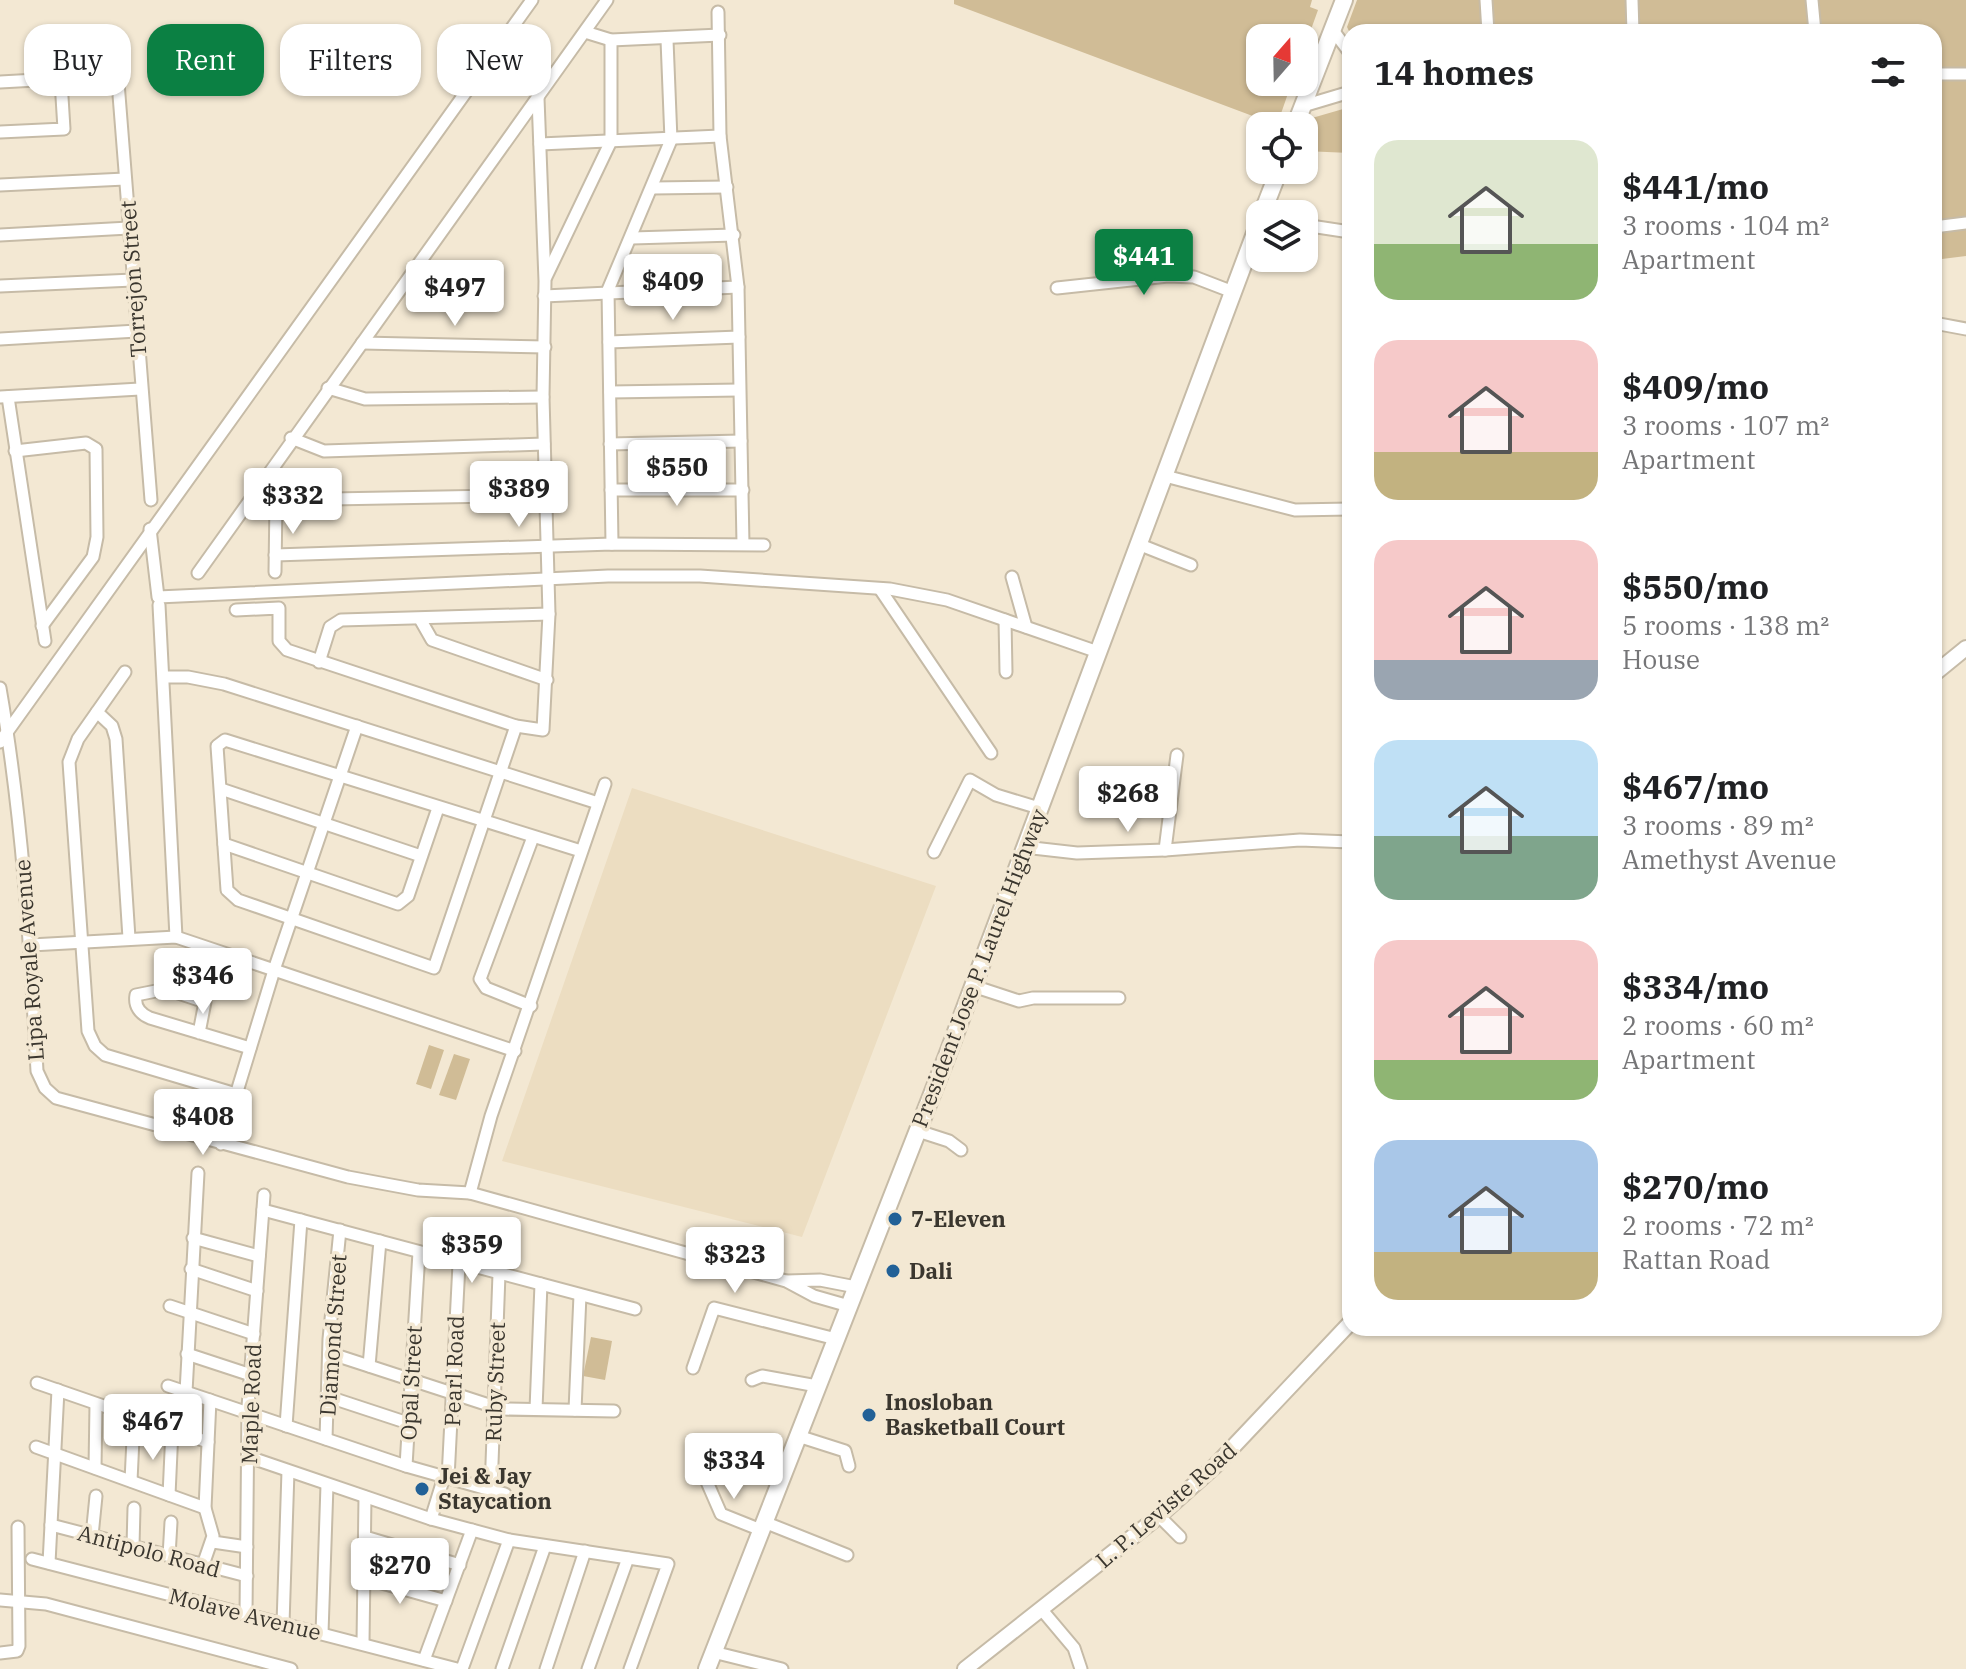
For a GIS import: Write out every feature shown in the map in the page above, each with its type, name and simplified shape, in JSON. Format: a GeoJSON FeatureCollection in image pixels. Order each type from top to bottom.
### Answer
{"type":"FeatureCollection","features":[{"type":"Feature","properties":{"kind":"highway"},"geometry":{"type":"LineString","coordinates":[[1301,112],[1344,0]]}},
{"type":"Feature","properties":{"kind":"highway","name":"President Jose P. Laurel Highway"},"geometry":{"type":"LineString","coordinates":[[707,1669],[918,1131],[1246,257]]}},
{"type":"Feature","properties":{"kind":"main road"},"geometry":{"type":"LineString","coordinates":[[1942,668],[1966,648]]}},
{"type":"Feature","properties":{"kind":"main road","name":"L. P. Leviste Road"},"geometry":{"type":"LineString","coordinates":[[965,1669],[1159,1516],[1244,1437],[1342,1332]]}},
{"type":"Feature","properties":{"kind":"street"},"geometry":{"type":"LineString","coordinates":[[0,742],[532,0]]}},
{"type":"Feature","properties":{"kind":"street"},"geometry":{"type":"LineString","coordinates":[[198,573],[291,438],[607,0]]}},
{"type":"Feature","properties":{"kind":"street"},"geometry":{"type":"LineString","coordinates":[[1486,0],[1488,24]]}},
{"type":"Feature","properties":{"kind":"street"},"geometry":{"type":"LineString","coordinates":[[1632,0],[1633,24]]}},
{"type":"Feature","properties":{"kind":"street"},"geometry":{"type":"LineString","coordinates":[[1812,0],[1814,24]]}},
{"type":"Feature","properties":{"kind":"street"},"geometry":{"type":"LineString","coordinates":[[718,12],[720,136],[738,287],[743,544]]}},
{"type":"Feature","properties":{"kind":"street"},"geometry":{"type":"LineString","coordinates":[[1332,29],[1342,42]]}},
{"type":"Feature","properties":{"kind":"street"},"geometry":{"type":"LineString","coordinates":[[585,32],[611,40],[667,40],[720,35]]}},
{"type":"Feature","properties":{"kind":"street"},"geometry":{"type":"LineString","coordinates":[[545,281],[611,141],[611,40]]}},
{"type":"Feature","properties":{"kind":"street"},"geometry":{"type":"LineString","coordinates":[[612,544],[608,290],[671,140],[667,40]]}},
{"type":"Feature","properties":{"kind":"street"},"geometry":{"type":"LineString","coordinates":[[1942,74],[1966,74]]}},
{"type":"Feature","properties":{"kind":"street"},"geometry":{"type":"LineString","coordinates":[[0,82],[61,81],[66,122],[64,129],[0,132]]}},
{"type":"Feature","properties":{"kind":"street"},"geometry":{"type":"LineString","coordinates":[[1303,106],[1342,94]]}},
{"type":"Feature","properties":{"kind":"street","name":"Torrejon Street"},"geometry":{"type":"LineString","coordinates":[[119,96],[151,500]]}},
{"type":"Feature","properties":{"kind":"street"},"geometry":{"type":"LineString","coordinates":[[236,610],[279,608],[282,647],[319,662],[516,726],[543,730],[549,581],[543,397],[545,281],[538,98]]}},
{"type":"Feature","properties":{"kind":"street"},"geometry":{"type":"LineString","coordinates":[[540,144],[720,136]]}},
{"type":"Feature","properties":{"kind":"street"},"geometry":{"type":"LineString","coordinates":[[0,185],[125,179]]}},
{"type":"Feature","properties":{"kind":"street"},"geometry":{"type":"LineString","coordinates":[[653,188],[727,187]]}},
{"type":"Feature","properties":{"kind":"street"},"geometry":{"type":"LineString","coordinates":[[1942,226],[1966,223]]}},
{"type":"Feature","properties":{"kind":"street"},"geometry":{"type":"LineString","coordinates":[[1318,227],[1342,231]]}},
{"type":"Feature","properties":{"kind":"street"},"geometry":{"type":"LineString","coordinates":[[0,235],[129,228]]}},
{"type":"Feature","properties":{"kind":"street"},"geometry":{"type":"LineString","coordinates":[[632,238],[734,235]]}},
{"type":"Feature","properties":{"kind":"street"},"geometry":{"type":"LineString","coordinates":[[1057,288],[1181,276],[1194,277],[1233,292]]}},
{"type":"Feature","properties":{"kind":"street"},"geometry":{"type":"LineString","coordinates":[[0,286],[133,280]]}},
{"type":"Feature","properties":{"kind":"street"},"geometry":{"type":"LineString","coordinates":[[544,296],[608,290],[738,287]]}},
{"type":"Feature","properties":{"kind":"street"},"geometry":{"type":"LineString","coordinates":[[1942,324],[1966,329]]}},
{"type":"Feature","properties":{"kind":"street"},"geometry":{"type":"LineString","coordinates":[[0,339],[137,331]]}},
{"type":"Feature","properties":{"kind":"street"},"geometry":{"type":"LineString","coordinates":[[609,342],[739,337]]}},
{"type":"Feature","properties":{"kind":"street"},"geometry":{"type":"LineString","coordinates":[[362,343],[545,347]]}},
{"type":"Feature","properties":{"kind":"street"},"geometry":{"type":"LineString","coordinates":[[328,388],[365,399],[543,397]]}},
{"type":"Feature","properties":{"kind":"street"},"geometry":{"type":"LineString","coordinates":[[45,641],[4,397],[140,389]]}},
{"type":"Feature","properties":{"kind":"street"},"geometry":{"type":"LineString","coordinates":[[610,392],[739,390]]}},
{"type":"Feature","properties":{"kind":"street"},"geometry":{"type":"LineString","coordinates":[[291,438],[324,451],[544,444]]}},
{"type":"Feature","properties":{"kind":"street"},"geometry":{"type":"LineString","coordinates":[[610,444],[741,441]]}},
{"type":"Feature","properties":{"kind":"street"},"geometry":{"type":"LineString","coordinates":[[15,451],[86,443],[96,449],[97,537],[93,557],[42,626]]}},
{"type":"Feature","properties":{"kind":"street"},"geometry":{"type":"LineString","coordinates":[[1165,476],[1295,510],[1342,509]]}},
{"type":"Feature","properties":{"kind":"street"},"geometry":{"type":"LineString","coordinates":[[611,490],[743,490]]}},
{"type":"Feature","properties":{"kind":"street"},"geometry":{"type":"LineString","coordinates":[[255,493],[276,500],[546,495]]}},
{"type":"Feature","properties":{"kind":"street"},"geometry":{"type":"LineString","coordinates":[[275,572],[276,500]]}},
{"type":"Feature","properties":{"kind":"street"},"geometry":{"type":"LineString","coordinates":[[150,529],[165,677],[176,937]]}},
{"type":"Feature","properties":{"kind":"street"},"geometry":{"type":"LineString","coordinates":[[275,555],[612,544],[764,545]]}},
{"type":"Feature","properties":{"kind":"street"},"geometry":{"type":"LineString","coordinates":[[1138,544],[1191,565]]}},
{"type":"Feature","properties":{"kind":"street"},"geometry":{"type":"LineString","coordinates":[[158,601],[608,576],[686,575],[880,589],[947,600],[1098,652]]}},
{"type":"Feature","properties":{"kind":"street"},"geometry":{"type":"LineString","coordinates":[[1012,577],[1026,627]]}},
{"type":"Feature","properties":{"kind":"street"},"geometry":{"type":"LineString","coordinates":[[880,589],[991,753]]}},
{"type":"Feature","properties":{"kind":"street"},"geometry":{"type":"LineString","coordinates":[[319,662],[334,621],[549,614]]}},
{"type":"Feature","properties":{"kind":"street"},"geometry":{"type":"LineString","coordinates":[[420,619],[432,640],[547,680]]}},
{"type":"Feature","properties":{"kind":"street"},"geometry":{"type":"LineString","coordinates":[[1005,620],[1006,672]]}},
{"type":"Feature","properties":{"kind":"street"},"geometry":{"type":"LineString","coordinates":[[125,672],[78,739],[69,762],[88,1031],[95,1046],[105,1055],[236,1094]]}},
{"type":"Feature","properties":{"kind":"street"},"geometry":{"type":"LineString","coordinates":[[165,677],[206,680],[598,803]]}},
{"type":"Feature","properties":{"kind":"street","name":"Lipa Royale Avenue"},"geometry":{"type":"LineString","coordinates":[[0,688],[8,731],[31,945],[37,1071],[45,1088],[56,1098],[221,1144],[387,1185],[470,1193],[786,1281],[814,1296],[849,1306]]}},
{"type":"Feature","properties":{"kind":"street"},"geometry":{"type":"LineString","coordinates":[[97,712],[112,726],[116,739],[129,938]]}},
{"type":"Feature","properties":{"kind":"street"},"geometry":{"type":"LineString","coordinates":[[221,1144],[275,967],[357,726]]}},
{"type":"Feature","properties":{"kind":"street"},"geometry":{"type":"LineString","coordinates":[[516,726],[486,823],[434,968],[292,920],[231,896],[227,890],[217,746],[225,740],[486,823],[581,851]]}},
{"type":"Feature","properties":{"kind":"street"},"geometry":{"type":"LineString","coordinates":[[1165,850],[1177,755]]}},
{"type":"Feature","properties":{"kind":"street"},"geometry":{"type":"LineString","coordinates":[[934,852],[970,780],[996,795],[1039,808]]}},
{"type":"Feature","properties":{"kind":"street"},"geometry":{"type":"LineString","coordinates":[[470,1193],[491,1116],[605,784]]}},
{"type":"Feature","properties":{"kind":"street"},"geometry":{"type":"LineString","coordinates":[[221,789],[421,856]]}},
{"type":"Feature","properties":{"kind":"street"},"geometry":{"type":"LineString","coordinates":[[224,844],[398,904],[408,896],[438,808]]}},
{"type":"Feature","properties":{"kind":"street"},"geometry":{"type":"LineString","coordinates":[[531,1006],[486,988],[480,979],[533,837]]}},
{"type":"Feature","properties":{"kind":"street"},"geometry":{"type":"LineString","coordinates":[[1024,847],[1077,853],[1300,840],[1342,842]]}},
{"type":"Feature","properties":{"kind":"street"},"geometry":{"type":"LineString","coordinates":[[31,945],[176,937],[275,967],[515,1051]]}},
{"type":"Feature","properties":{"kind":"street"},"geometry":{"type":"LineString","coordinates":[[973,986],[1022,1001],[1033,998],[1119,998]]}},
{"type":"Feature","properties":{"kind":"street"},"geometry":{"type":"LineString","coordinates":[[199,1033],[205,1002],[166,989],[136,995],[138,1010],[143,1015],[199,1033],[250,1048]]}},
{"type":"Feature","properties":{"kind":"street"},"geometry":{"type":"LineString","coordinates":[[918,1131],[949,1141],[961,1150]]}},
{"type":"Feature","properties":{"kind":"street"},"geometry":{"type":"LineString","coordinates":[[186,1392],[198,1173]]}},
{"type":"Feature","properties":{"kind":"street","name":"Maple Road"},"geometry":{"type":"LineString","coordinates":[[246,1614],[251,1375],[264,1195]]}},
{"type":"Feature","properties":{"kind":"street"},"geometry":{"type":"LineString","coordinates":[[263,1210],[635,1309]]}},
{"type":"Feature","properties":{"kind":"street"},"geometry":{"type":"LineString","coordinates":[[286,1426],[301,1220]]}},
{"type":"Feature","properties":{"kind":"street","name":"Diamond Street"},"geometry":{"type":"LineString","coordinates":[[326,1439],[326,1396],[340,1230]]}},
{"type":"Feature","properties":{"kind":"street"},"geometry":{"type":"LineString","coordinates":[[193,1238],[259,1256]]}},
{"type":"Feature","properties":{"kind":"street"},"geometry":{"type":"LineString","coordinates":[[369,1366],[380,1241]]}},
{"type":"Feature","properties":{"kind":"street","name":"Opal Street"},"geometry":{"type":"LineString","coordinates":[[406,1466],[419,1252]]}},
{"type":"Feature","properties":{"kind":"street","name":"Pearl Road"},"geometry":{"type":"LineString","coordinates":[[431,1519],[446,1478],[459,1264]]}},
{"type":"Feature","properties":{"kind":"street"},"geometry":{"type":"LineString","coordinates":[[191,1269],[257,1291]]}},
{"type":"Feature","properties":{"kind":"street","name":"Ruby Street"},"geometry":{"type":"LineString","coordinates":[[491,1490],[499,1274]]}},
{"type":"Feature","properties":{"kind":"street","name":"Lipa Royale Avenue"},"geometry":{"type":"LineString","coordinates":[[786,1281],[820,1280],[856,1287]]}},
{"type":"Feature","properties":{"kind":"street"},"geometry":{"type":"LineString","coordinates":[[536,1409],[541,1284]]}},
{"type":"Feature","properties":{"kind":"street"},"geometry":{"type":"LineString","coordinates":[[575,1410],[580,1295]]}},
{"type":"Feature","properties":{"kind":"street"},"geometry":{"type":"LineString","coordinates":[[170,1306],[254,1334]]}},
{"type":"Feature","properties":{"kind":"street"},"geometry":{"type":"LineString","coordinates":[[693,1368],[714,1308],[836,1339]]}},
{"type":"Feature","properties":{"kind":"street"},"geometry":{"type":"LineString","coordinates":[[329,1353],[493,1407],[614,1411]]}},
{"type":"Feature","properties":{"kind":"street"},"geometry":{"type":"LineString","coordinates":[[187,1354],[251,1375]]}},
{"type":"Feature","properties":{"kind":"street"},"geometry":{"type":"LineString","coordinates":[[752,1380],[762,1376],[817,1386]]}},
{"type":"Feature","properties":{"kind":"street"},"geometry":{"type":"LineString","coordinates":[[37,1383],[208,1442]]}},
{"type":"Feature","properties":{"kind":"street"},"geometry":{"type":"LineString","coordinates":[[168,1386],[406,1466],[505,1494]]}},
{"type":"Feature","properties":{"kind":"street"},"geometry":{"type":"LineString","coordinates":[[49,1563],[58,1390]]}},
{"type":"Feature","properties":{"kind":"street"},"geometry":{"type":"LineString","coordinates":[[326,1396],[408,1423]]}},
{"type":"Feature","properties":{"kind":"street"},"geometry":{"type":"LineString","coordinates":[[203,1565],[213,1542],[205,1508],[210,1400]]}},
{"type":"Feature","properties":{"kind":"street"},"geometry":{"type":"LineString","coordinates":[[95,1468],[96,1404]]}},
{"type":"Feature","properties":{"kind":"street"},"geometry":{"type":"LineString","coordinates":[[131,1481],[134,1417]]}},
{"type":"Feature","properties":{"kind":"street"},"geometry":{"type":"LineString","coordinates":[[169,1495],[172,1430]]}},
{"type":"Feature","properties":{"kind":"street"},"geometry":{"type":"LineString","coordinates":[[798,1436],[845,1451],[849,1466]]}},
{"type":"Feature","properties":{"kind":"street"},"geometry":{"type":"LineString","coordinates":[[36,1447],[205,1508]]}},
{"type":"Feature","properties":{"kind":"street"},"geometry":{"type":"LineString","coordinates":[[249,1457],[431,1519],[509,1540],[668,1564],[630,1669]]}},
{"type":"Feature","properties":{"kind":"street"},"geometry":{"type":"LineString","coordinates":[[283,1624],[288,1471]]}},
{"type":"Feature","properties":{"kind":"street"},"geometry":{"type":"LineString","coordinates":[[704,1475],[721,1514],[847,1555]]}},
{"type":"Feature","properties":{"kind":"street"},"geometry":{"type":"LineString","coordinates":[[322,1633],[327,1485]]}},
{"type":"Feature","properties":{"kind":"street"},"geometry":{"type":"LineString","coordinates":[[92,1536],[96,1496]]}},
{"type":"Feature","properties":{"kind":"street"},"geometry":{"type":"LineString","coordinates":[[363,1643],[365,1497]]}},
{"type":"Feature","properties":{"kind":"street"},"geometry":{"type":"LineString","coordinates":[[133,1546],[134,1508]]}},
{"type":"Feature","properties":{"kind":"street"},"geometry":{"type":"LineString","coordinates":[[1159,1516],[1180,1537]]}},
{"type":"Feature","properties":{"kind":"street"},"geometry":{"type":"LineString","coordinates":[[169,1556],[171,1522]]}},
{"type":"Feature","properties":{"kind":"street","name":"Antipolo Road"},"geometry":{"type":"LineString","coordinates":[[51,1525],[247,1576]]}},
{"type":"Feature","properties":{"kind":"street"},"geometry":{"type":"LineString","coordinates":[[0,1653],[17,1651],[19,1646],[18,1527]]}},
{"type":"Feature","properties":{"kind":"street"},"geometry":{"type":"LineString","coordinates":[[424,1660],[472,1530]]}},
{"type":"Feature","properties":{"kind":"street"},"geometry":{"type":"LineString","coordinates":[[365,1537],[460,1565]]}},
{"type":"Feature","properties":{"kind":"street"},"geometry":{"type":"LineString","coordinates":[[460,1669],[509,1540]]}},
{"type":"Feature","properties":{"kind":"street"},"geometry":{"type":"LineString","coordinates":[[213,1542],[247,1547]]}},
{"type":"Feature","properties":{"kind":"street"},"geometry":{"type":"LineString","coordinates":[[502,1669],[545,1546]]}},
{"type":"Feature","properties":{"kind":"street"},"geometry":{"type":"LineString","coordinates":[[546,1669],[585,1551]]}},
{"type":"Feature","properties":{"kind":"street"},"geometry":{"type":"LineString","coordinates":[[588,1669],[628,1558]]}},
{"type":"Feature","properties":{"kind":"street","name":"Molave Avenue"},"geometry":{"type":"LineString","coordinates":[[32,1559],[460,1669]]}},
{"type":"Feature","properties":{"kind":"street"},"geometry":{"type":"LineString","coordinates":[[364,1578],[446,1601]]}},
{"type":"Feature","properties":{"kind":"street"},"geometry":{"type":"LineString","coordinates":[[0,1600],[19,1600],[291,1669]]}},
{"type":"Feature","properties":{"kind":"street"},"geometry":{"type":"LineString","coordinates":[[1042,1610],[1079,1655],[1081,1669]]}},
{"type":"Feature","properties":{"kind":"street"},"geometry":{"type":"LineString","coordinates":[[713,1652],[782,1669]]}},
{"type":"Feature","properties":{"kind":"shaded area"},"geometry":{"type":"Polygon","coordinates":[[[954,0],[1312,0],[1310,7],[1318,10],[1313,24],[1246,24],[1246,96],[1287,96],[1282,112],[1246,113],[954,4],[954,0]]]}},
{"type":"Feature","properties":{"kind":"shaded area"},"geometry":{"type":"Polygon","coordinates":[[[1357,0],[1966,0],[1966,256],[1942,259],[1942,24],[1348,24],[1357,0]]]}},
{"type":"Feature","properties":{"kind":"shaded area"},"geometry":{"type":"Polygon","coordinates":[[[1342,109],[1342,153],[1318,152],[1318,116],[1342,109]]]}},
{"type":"Feature","properties":{"kind":"shaded area"},"geometry":{"type":"Polygon","coordinates":[[[632,788],[936,886],[802,1237],[502,1161],[632,788]]]}},
{"type":"Feature","properties":{"kind":"shaded area"},"geometry":{"type":"Polygon","coordinates":[[[429,1045],[444,1050],[431,1089],[416,1084],[429,1045]]]}},
{"type":"Feature","properties":{"kind":"shaded area"},"geometry":{"type":"Polygon","coordinates":[[[454,1054],[470,1059],[456,1100],[439,1095],[454,1054]]]}},
{"type":"Feature","properties":{"kind":"shaded area"},"geometry":{"type":"Polygon","coordinates":[[[591,1337],[612,1341],[605,1380],[583,1376],[591,1337]]]}},
{"type":"Feature","properties":{"kind":"place","name":"7-Eleven"},"geometry":{"type":"Point","coordinates":[895,1219]}},
{"type":"Feature","properties":{"kind":"place","name":"Dali"},"geometry":{"type":"Point","coordinates":[893,1271]}},
{"type":"Feature","properties":{"kind":"place","name":"Inosloban Basketball Court"},"geometry":{"type":"Point","coordinates":[869,1415]}},
{"type":"Feature","properties":{"kind":"place","name":"Jei & Jay Staycation"},"geometry":{"type":"Point","coordinates":[422,1489]}}]}
